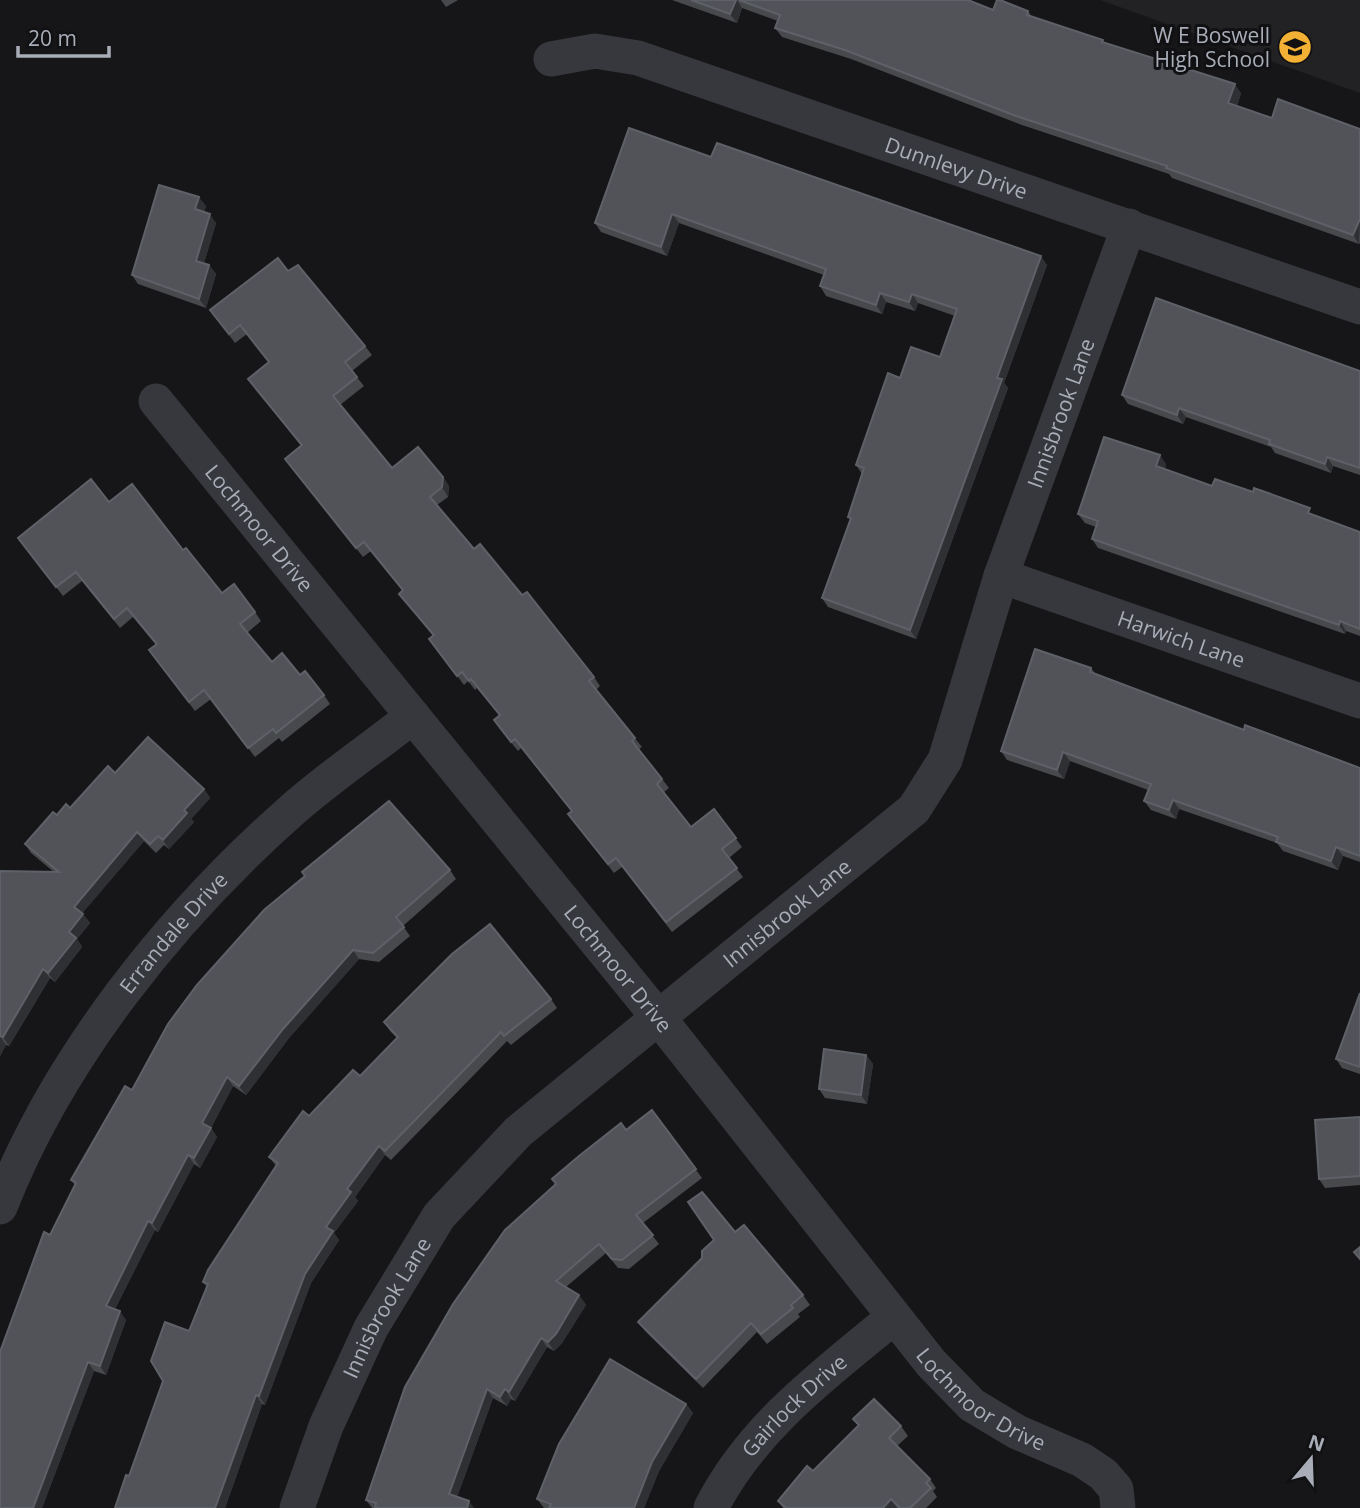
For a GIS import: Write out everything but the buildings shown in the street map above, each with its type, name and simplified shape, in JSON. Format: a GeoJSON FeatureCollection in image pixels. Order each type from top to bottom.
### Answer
{"type":"FeatureCollection","features":[{"type":"Feature","properties":{"kind":"street","name":"Dunnlevy Drive"},"geometry":{"type":"LineString","coordinates":[[551,60],[595,51],[638,58],[1360,307]]}},
{"type":"Feature","properties":{"kind":"street","name":"Innisbrook Lane"},"geometry":{"type":"LineString","coordinates":[[297,1508],[326,1426],[371,1328],[439,1216],[518,1132],[914,809],[945,760],[1001,576],[1129,226]]}},
{"type":"Feature","properties":{"kind":"street","name":"Lochmoor Drive"},"geometry":{"type":"LineString","coordinates":[[156,401],[658,1017],[931,1363],[972,1405],[1017,1432],[1082,1460],[1103,1474],[1117,1499]]}},
{"type":"Feature","properties":{"kind":"street","name":"Harwich Lane"},"geometry":{"type":"LineString","coordinates":[[1001,576],[1360,701]]}},
{"type":"Feature","properties":{"kind":"street","name":"Errandale Drive"},"geometry":{"type":"LineString","coordinates":[[0,1208],[59,1085],[120,996],[195,906],[291,811],[413,716]]}},
{"type":"Feature","properties":{"kind":"street","name":"Gairlock Drive"},"geometry":{"type":"LineString","coordinates":[[711,1508],[743,1455],[790,1405],[894,1317]]}},
{"type":"Feature","properties":{"kind":"shaded area","name":"W E Boswell High School"},"geometry":{"type":"Polygon","coordinates":[[[1100,0],[1360,0],[1360,93],[1100,0]]]}},
{"type":"Feature","properties":{"kind":"place","name":"W E Boswell High School"},"geometry":{"type":"Point","coordinates":[1295,47]}}]}
